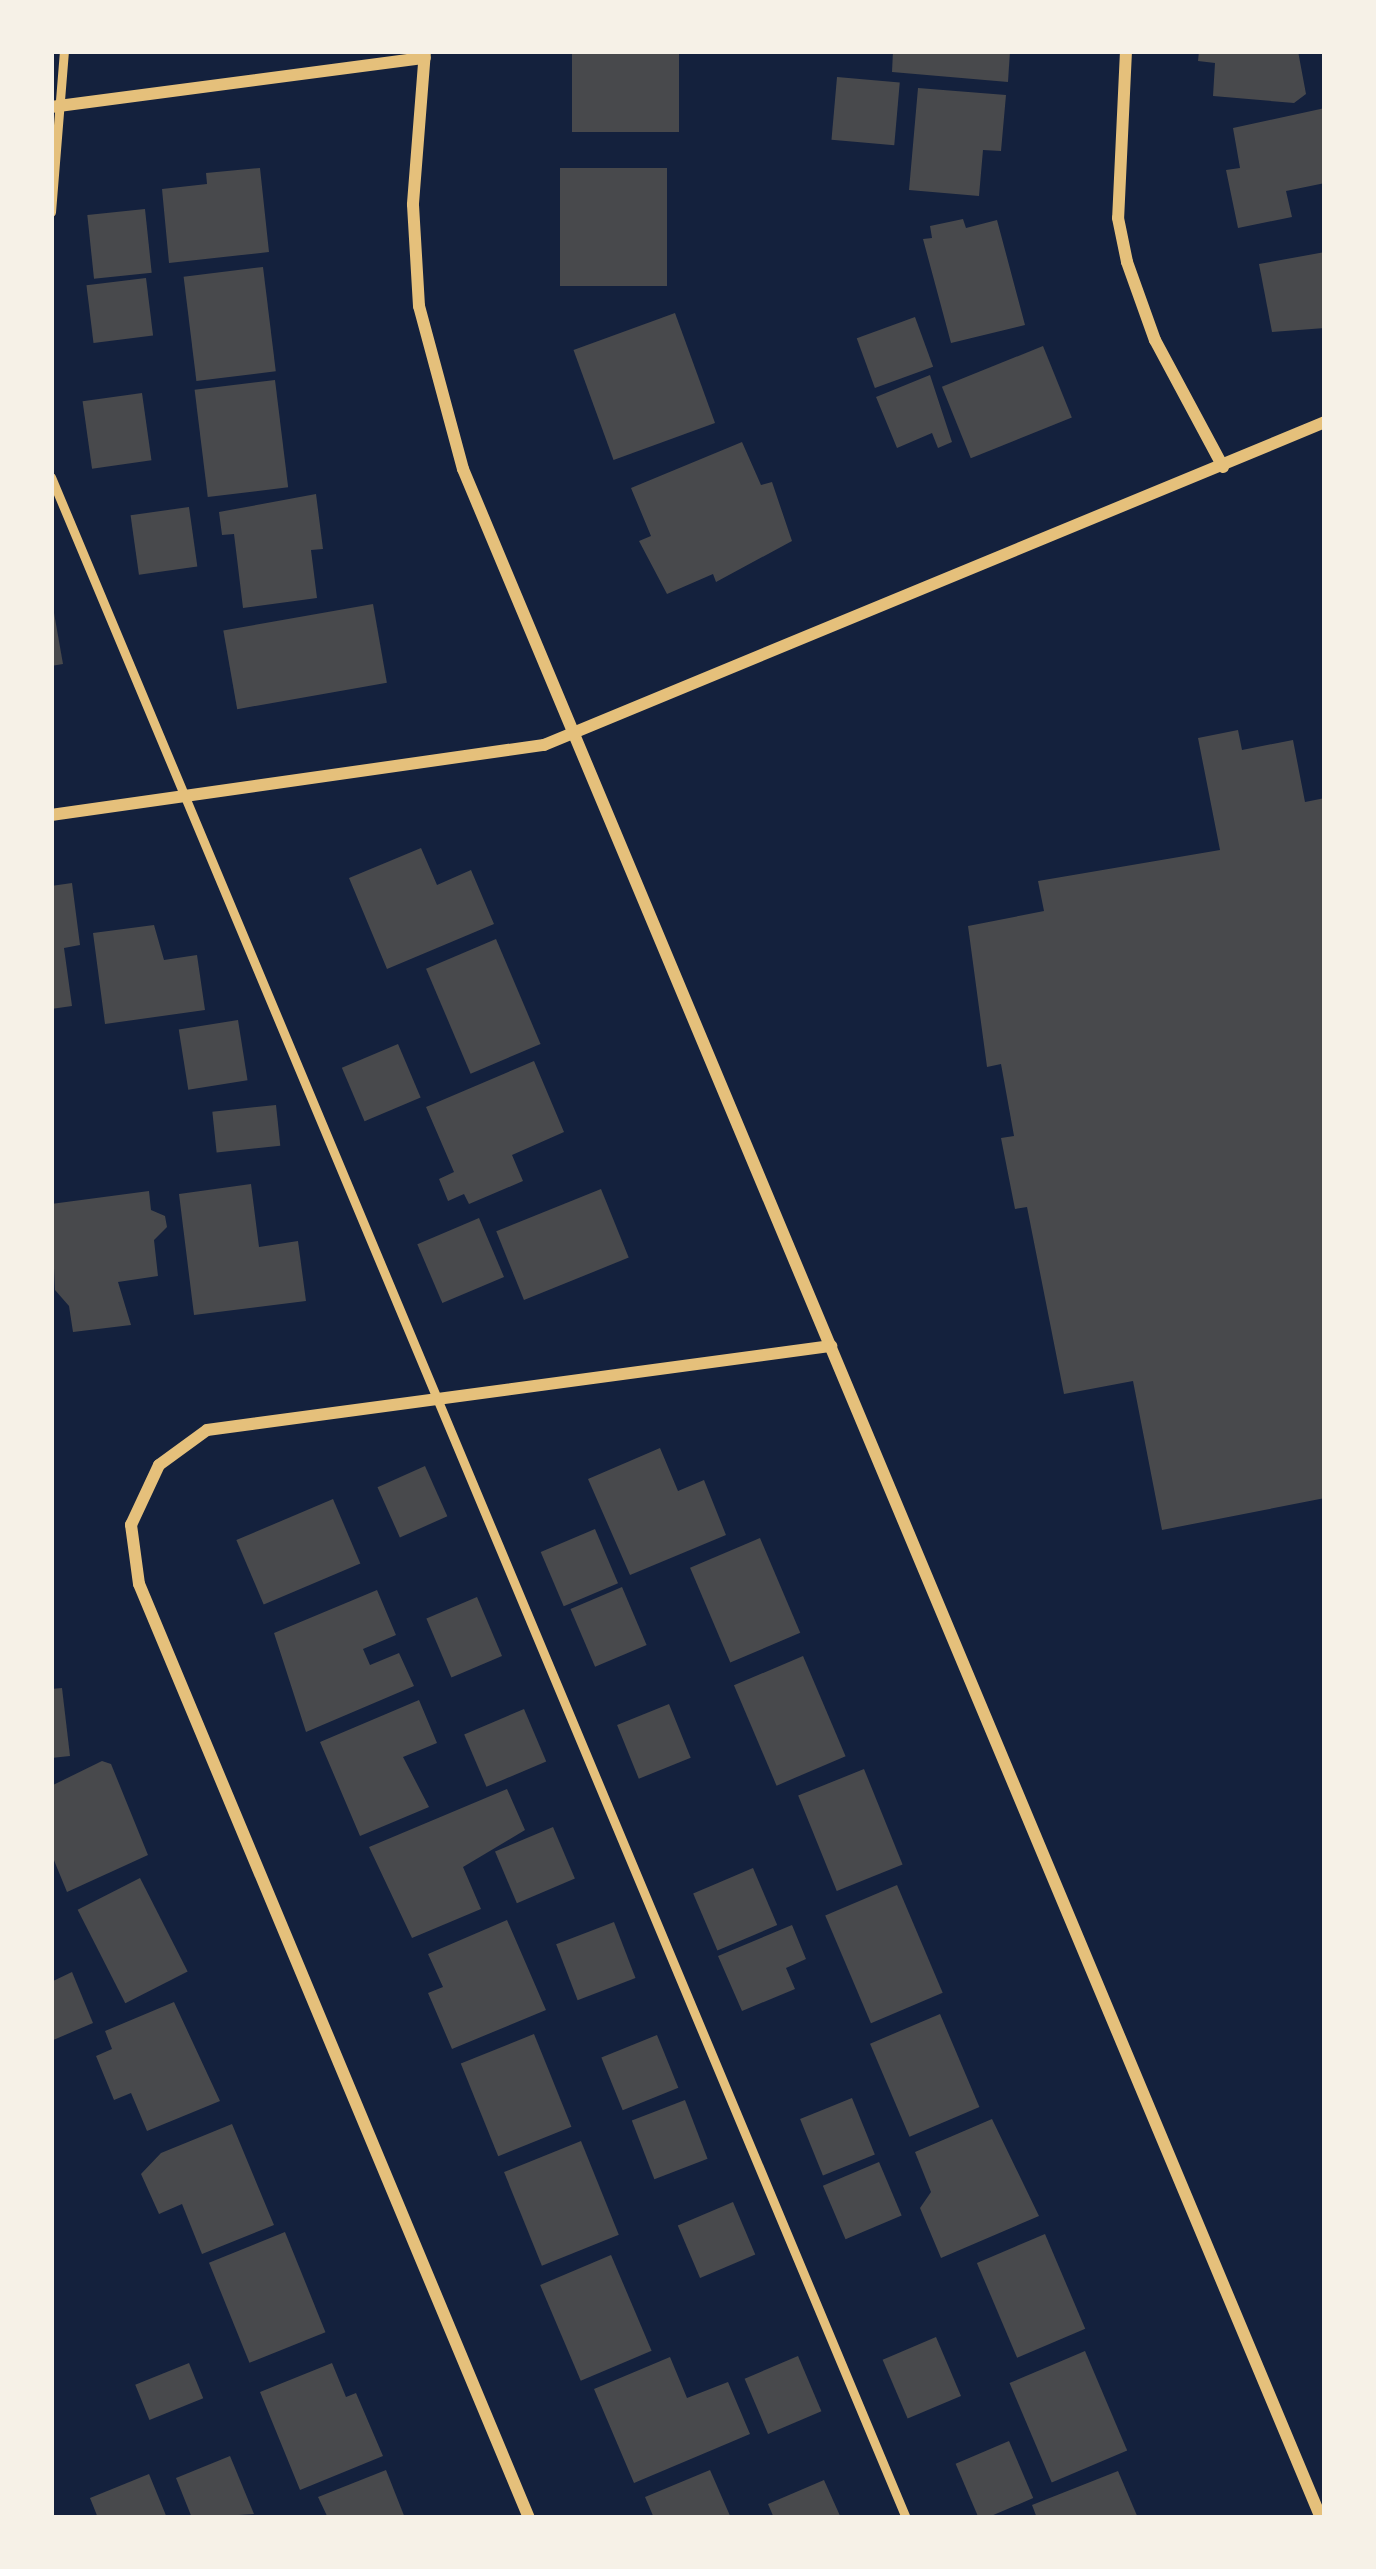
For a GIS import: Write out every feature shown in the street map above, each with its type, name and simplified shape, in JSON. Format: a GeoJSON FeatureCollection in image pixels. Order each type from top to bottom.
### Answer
{"type":"FeatureCollection","features":[{"type":"Feature","properties":{"kind":"street"},"geometry":{"type":"LineString","coordinates":[[1126,51],[1118,218],[1127,262],[1156,340],[1223,467]]}},
{"type":"Feature","properties":{"kind":"street"},"geometry":{"type":"LineString","coordinates":[[56,107],[425,54],[413,205],[428,353],[463,470],[1321,2518]]}},
{"type":"Feature","properties":{"kind":"street"},"geometry":{"type":"LineString","coordinates":[[51,814],[475,760],[576,735],[1325,422]]}},
{"type":"Feature","properties":{"kind":"street"},"geometry":{"type":"LineString","coordinates":[[529,2518],[130,1555],[147,1480],[181,1442],[237,1425],[831,1346]]}},
{"type":"Feature","properties":{"kind":"lane"},"geometry":{"type":"LineString","coordinates":[[51,212],[64,51]]}},
{"type":"Feature","properties":{"kind":"lane"},"geometry":{"type":"LineString","coordinates":[[51,477],[906,2518]]}},
{"type":"Feature","properties":{"kind":"building"},"geometry":{"type":"Polygon","coordinates":[[[572,51],[679,51],[679,132],[572,132],[572,51]]]}},
{"type":"Feature","properties":{"kind":"building"},"geometry":{"type":"Polygon","coordinates":[[[893,51],[1010,51],[1008,82],[892,72],[893,51]]]}},
{"type":"Feature","properties":{"kind":"building"},"geometry":{"type":"Polygon","coordinates":[[[1199,51],[1298,51],[1306,94],[1294,103],[1213,96],[1215,63],[1198,61],[1199,51]]]}},
{"type":"Feature","properties":{"kind":"building"},"geometry":{"type":"Polygon","coordinates":[[[837,77],[900,82],[894,145],[832,140],[837,77]]]}},
{"type":"Feature","properties":{"kind":"building"},"geometry":{"type":"Polygon","coordinates":[[[918,88],[1006,95],[1001,151],[983,150],[979,196],[909,190],[918,88]]]}},
{"type":"Feature","properties":{"kind":"building"},"geometry":{"type":"Polygon","coordinates":[[[1325,108],[1325,183],[1286,191],[1292,217],[1238,228],[1226,170],[1240,168],[1233,128],[1325,108]]]}},
{"type":"Feature","properties":{"kind":"building"},"geometry":{"type":"Polygon","coordinates":[[[260,168],[269,252],[169,263],[162,189],[207,184],[206,173],[260,168]]]}},
{"type":"Feature","properties":{"kind":"building"},"geometry":{"type":"Polygon","coordinates":[[[560,168],[667,168],[667,286],[560,286],[560,168]]]}},
{"type":"Feature","properties":{"kind":"building"},"geometry":{"type":"Polygon","coordinates":[[[145,209],[152,273],[94,279],[87,215],[145,209]]]}},
{"type":"Feature","properties":{"kind":"building"},"geometry":{"type":"Polygon","coordinates":[[[963,219],[966,228],[997,220],[1025,325],[951,343],[923,239],[932,238],[930,226],[963,219]]]}},
{"type":"Feature","properties":{"kind":"building"},"geometry":{"type":"Polygon","coordinates":[[[1325,252],[1325,328],[1272,332],[1259,264],[1325,252]]]}},
{"type":"Feature","properties":{"kind":"building"},"geometry":{"type":"Polygon","coordinates":[[[263,267],[276,371],[196,381],[184,277],[263,267]]]}},
{"type":"Feature","properties":{"kind":"building"},"geometry":{"type":"Polygon","coordinates":[[[146,278],[153,336],[94,343],[86,285],[146,278]]]}},
{"type":"Feature","properties":{"kind":"building"},"geometry":{"type":"Polygon","coordinates":[[[675,313],[715,423],[614,460],[574,350],[675,313]]]}},
{"type":"Feature","properties":{"kind":"building"},"geometry":{"type":"Polygon","coordinates":[[[915,317],[933,367],[875,388],[857,338],[915,317]]]}},
{"type":"Feature","properties":{"kind":"building"},"geometry":{"type":"Polygon","coordinates":[[[1043,346],[1072,417],[971,458],[942,387],[1043,346]]]}},
{"type":"Feature","properties":{"kind":"building"},"geometry":{"type":"Polygon","coordinates":[[[930,375],[952,442],[938,448],[932,433],[897,448],[876,397],[930,375]]]}},
{"type":"Feature","properties":{"kind":"building"},"geometry":{"type":"Polygon","coordinates":[[[275,380],[288,487],[208,497],[195,390],[275,380]]]}},
{"type":"Feature","properties":{"kind":"building"},"geometry":{"type":"Polygon","coordinates":[[[142,393],[151,460],[92,469],[83,401],[142,393]]]}},
{"type":"Feature","properties":{"kind":"building"},"geometry":{"type":"Polygon","coordinates":[[[742,442],[761,485],[772,482],[792,541],[716,582],[713,574],[667,594],[639,541],[651,536],[631,488],[742,442]]]}},
{"type":"Feature","properties":{"kind":"building"},"geometry":{"type":"Polygon","coordinates":[[[316,494],[323,549],[311,550],[317,598],[243,608],[234,534],[222,535],[219,512],[316,494]]]}},
{"type":"Feature","properties":{"kind":"building"},"geometry":{"type":"Polygon","coordinates":[[[189,507],[197,566],[139,575],[131,515],[189,507]]]}},
{"type":"Feature","properties":{"kind":"building"},"geometry":{"type":"Polygon","coordinates":[[[51,596],[63,664],[51,666],[51,596]]]}},
{"type":"Feature","properties":{"kind":"building"},"geometry":{"type":"Polygon","coordinates":[[[373,604],[387,683],[237,709],[223,630],[373,604]]]}},
{"type":"Feature","properties":{"kind":"building"},"geometry":{"type":"Polygon","coordinates":[[[1238,730],[1242,750],[1293,740],[1305,802],[1325,798],[1325,1498],[1162,1530],[1133,1381],[1064,1394],[1027,1207],[1015,1209],[1001,1138],[1014,1136],[1001,1064],[987,1067],[968,926],[1044,911],[1038,881],[1220,850],[1198,738],[1238,730]]]}},
{"type":"Feature","properties":{"kind":"building"},"geometry":{"type":"Polygon","coordinates":[[[421,848],[437,885],[471,870],[494,924],[387,969],[349,878],[421,848]]]}},
{"type":"Feature","properties":{"kind":"building"},"geometry":{"type":"Polygon","coordinates":[[[72,883],[80,945],[64,948],[72,1006],[51,1009],[51,886],[72,883]]]}},
{"type":"Feature","properties":{"kind":"building"},"geometry":{"type":"Polygon","coordinates":[[[154,925],[164,960],[197,955],[205,1010],[105,1024],[93,933],[154,925]]]}},
{"type":"Feature","properties":{"kind":"building"},"geometry":{"type":"Polygon","coordinates":[[[496,939],[541,1044],[471,1074],[426,969],[496,939]]]}},
{"type":"Feature","properties":{"kind":"building"},"geometry":{"type":"Polygon","coordinates":[[[238,1020],[248,1080],[188,1090],[179,1029],[238,1020]]]}},
{"type":"Feature","properties":{"kind":"building"},"geometry":{"type":"Polygon","coordinates":[[[398,1044],[421,1097],[365,1121],[342,1068],[398,1044]]]}},
{"type":"Feature","properties":{"kind":"building"},"geometry":{"type":"Polygon","coordinates":[[[534,1061],[564,1132],[512,1155],[523,1181],[469,1204],[464,1194],[448,1201],[439,1179],[454,1172],[426,1107],[534,1061]]]}},
{"type":"Feature","properties":{"kind":"building"},"geometry":{"type":"Polygon","coordinates":[[[276,1105],[280,1146],[217,1152],[212,1112],[276,1105]]]}},
{"type":"Feature","properties":{"kind":"building"},"geometry":{"type":"Polygon","coordinates":[[[251,1184],[259,1247],[298,1241],[306,1301],[194,1315],[179,1194],[251,1184]]]}},
{"type":"Feature","properties":{"kind":"building"},"geometry":{"type":"Polygon","coordinates":[[[601,1189],[629,1258],[524,1300],[496,1231],[601,1189]]]}},
{"type":"Feature","properties":{"kind":"building"},"geometry":{"type":"Polygon","coordinates":[[[149,1191],[151,1210],[165,1216],[167,1227],[154,1240],[158,1276],[118,1282],[131,1325],[73,1332],[69,1306],[55,1290],[51,1204],[149,1191]]]}},
{"type":"Feature","properties":{"kind":"building"},"geometry":{"type":"Polygon","coordinates":[[[479,1218],[504,1277],[442,1303],[417,1244],[479,1218]]]}},
{"type":"Feature","properties":{"kind":"building"},"geometry":{"type":"Polygon","coordinates":[[[660,1448],[678,1491],[704,1480],[726,1535],[630,1575],[588,1479],[660,1448]]]}},
{"type":"Feature","properties":{"kind":"building"},"geometry":{"type":"Polygon","coordinates":[[[425,1466],[447,1516],[400,1537],[377,1487],[425,1466]]]}},
{"type":"Feature","properties":{"kind":"building"},"geometry":{"type":"Polygon","coordinates":[[[333,1499],[360,1563],[264,1604],[236,1540],[333,1499]]]}},
{"type":"Feature","properties":{"kind":"building"},"geometry":{"type":"Polygon","coordinates":[[[595,1529],[618,1583],[564,1606],[541,1552],[595,1529]]]}},
{"type":"Feature","properties":{"kind":"building"},"geometry":{"type":"Polygon","coordinates":[[[760,1538],[800,1633],[730,1663],[690,1568],[760,1538]]]}},
{"type":"Feature","properties":{"kind":"building"},"geometry":{"type":"Polygon","coordinates":[[[622,1587],[647,1645],[595,1667],[570,1609],[622,1587]]]}},
{"type":"Feature","properties":{"kind":"building"},"geometry":{"type":"Polygon","coordinates":[[[377,1590],[396,1635],[363,1649],[370,1665],[399,1653],[414,1686],[306,1732],[274,1633],[377,1590]]]}},
{"type":"Feature","properties":{"kind":"building"},"geometry":{"type":"Polygon","coordinates":[[[477,1597],[502,1656],[451,1677],[426,1618],[477,1597]]]}},
{"type":"Feature","properties":{"kind":"building"},"geometry":{"type":"Polygon","coordinates":[[[803,1656],[846,1756],[777,1786],[734,1685],[803,1656]]]}},
{"type":"Feature","properties":{"kind":"building"},"geometry":{"type":"Polygon","coordinates":[[[62,1688],[70,1756],[51,1758],[51,1689],[62,1688]]]}},
{"type":"Feature","properties":{"kind":"building"},"geometry":{"type":"Polygon","coordinates":[[[419,1700],[437,1743],[403,1757],[429,1807],[360,1836],[320,1742],[419,1700]]]}},
{"type":"Feature","properties":{"kind":"building"},"geometry":{"type":"Polygon","coordinates":[[[669,1704],[691,1758],[639,1779],[617,1725],[669,1704]]]}},
{"type":"Feature","properties":{"kind":"building"},"geometry":{"type":"Polygon","coordinates":[[[524,1709],[546,1761],[486,1787],[464,1734],[524,1709]]]}},
{"type":"Feature","properties":{"kind":"building"},"geometry":{"type":"Polygon","coordinates":[[[102,1761],[111,1764],[148,1855],[67,1892],[51,1853],[51,1786],[102,1761]]]}},
{"type":"Feature","properties":{"kind":"building"},"geometry":{"type":"Polygon","coordinates":[[[864,1769],[903,1864],[837,1891],[798,1796],[864,1769]]]}},
{"type":"Feature","properties":{"kind":"building"},"geometry":{"type":"Polygon","coordinates":[[[507,1789],[525,1830],[463,1867],[481,1909],[412,1938],[369,1847],[507,1789]]]}},
{"type":"Feature","properties":{"kind":"building"},"geometry":{"type":"Polygon","coordinates":[[[553,1827],[575,1879],[517,1903],[495,1852],[553,1827]]]}},
{"type":"Feature","properties":{"kind":"building"},"geometry":{"type":"Polygon","coordinates":[[[753,1868],[777,1925],[717,1950],[693,1893],[753,1868]]]}},
{"type":"Feature","properties":{"kind":"building"},"geometry":{"type":"Polygon","coordinates":[[[140,1878],[188,1972],[125,2003],[78,1910],[140,1878]]]}},
{"type":"Feature","properties":{"kind":"building"},"geometry":{"type":"Polygon","coordinates":[[[897,1885],[943,1993],[871,2023],[825,1915],[897,1885]]]}},
{"type":"Feature","properties":{"kind":"building"},"geometry":{"type":"Polygon","coordinates":[[[507,1920],[546,2010],[452,2049],[428,1993],[443,1987],[428,1954],[507,1920]]]}},
{"type":"Feature","properties":{"kind":"building"},"geometry":{"type":"Polygon","coordinates":[[[614,1922],[636,1978],[578,2000],[556,1944],[614,1922]]]}},
{"type":"Feature","properties":{"kind":"building"},"geometry":{"type":"Polygon","coordinates":[[[792,1925],[806,1959],[786,1968],[795,1989],[742,2011],[718,1956],[792,1925]]]}},
{"type":"Feature","properties":{"kind":"building"},"geometry":{"type":"Polygon","coordinates":[[[72,1972],[93,2023],[51,2041],[51,1982],[72,1972]]]}},
{"type":"Feature","properties":{"kind":"building"},"geometry":{"type":"Polygon","coordinates":[[[174,2002],[220,2101],[147,2131],[131,2093],[114,2100],[96,2056],[112,2049],[105,2031],[174,2002]]]}},
{"type":"Feature","properties":{"kind":"building"},"geometry":{"type":"Polygon","coordinates":[[[940,2014],[979,2107],[910,2137],[870,2044],[940,2014]]]}},
{"type":"Feature","properties":{"kind":"building"},"geometry":{"type":"Polygon","coordinates":[[[534,2034],[571,2127],[498,2156],[461,2064],[534,2034]]]}},
{"type":"Feature","properties":{"kind":"building"},"geometry":{"type":"Polygon","coordinates":[[[657,2035],[678,2088],[623,2110],[601,2057],[657,2035]]]}},
{"type":"Feature","properties":{"kind":"building"},"geometry":{"type":"Polygon","coordinates":[[[852,2098],[875,2155],[823,2176],[800,2119],[852,2098]]]}},
{"type":"Feature","properties":{"kind":"building"},"geometry":{"type":"Polygon","coordinates":[[[685,2100],[708,2159],[654,2179],[632,2120],[685,2100]]]}},
{"type":"Feature","properties":{"kind":"building"},"geometry":{"type":"Polygon","coordinates":[[[992,2119],[1039,2216],[941,2258],[920,2208],[931,2192],[915,2152],[992,2119]]]}},
{"type":"Feature","properties":{"kind":"building"},"geometry":{"type":"Polygon","coordinates":[[[232,2124],[274,2225],[202,2254],[182,2204],[159,2214],[141,2174],[161,2153],[232,2124]]]}},
{"type":"Feature","properties":{"kind":"building"},"geometry":{"type":"Polygon","coordinates":[[[581,2141],[619,2235],[542,2266],[504,2172],[581,2141]]]}},
{"type":"Feature","properties":{"kind":"building"},"geometry":{"type":"Polygon","coordinates":[[[879,2162],[902,2215],[846,2239],[823,2186],[879,2162]]]}},
{"type":"Feature","properties":{"kind":"building"},"geometry":{"type":"Polygon","coordinates":[[[733,2202],[755,2254],[700,2278],[678,2225],[733,2202]]]}},
{"type":"Feature","properties":{"kind":"building"},"geometry":{"type":"Polygon","coordinates":[[[285,2232],[325,2332],[249,2363],[209,2263],[285,2232]]]}},
{"type":"Feature","properties":{"kind":"building"},"geometry":{"type":"Polygon","coordinates":[[[1045,2234],[1085,2329],[1017,2358],[977,2263],[1045,2234]]]}},
{"type":"Feature","properties":{"kind":"building"},"geometry":{"type":"Polygon","coordinates":[[[611,2255],[652,2351],[581,2381],[540,2285],[611,2255]]]}},
{"type":"Feature","properties":{"kind":"building"},"geometry":{"type":"Polygon","coordinates":[[[936,2337],[961,2396],[908,2419],[883,2360],[936,2337]]]}},
{"type":"Feature","properties":{"kind":"building"},"geometry":{"type":"Polygon","coordinates":[[[1085,2351],[1127,2450],[1052,2482],[1010,2383],[1085,2351]]]}},
{"type":"Feature","properties":{"kind":"building"},"geometry":{"type":"Polygon","coordinates":[[[798,2356],[821,2411],[768,2434],[745,2379],[798,2356]]]}},
{"type":"Feature","properties":{"kind":"building"},"geometry":{"type":"Polygon","coordinates":[[[670,2357],[687,2398],[728,2382],[750,2434],[634,2483],[594,2389],[670,2357]]]}},
{"type":"Feature","properties":{"kind":"building"},"geometry":{"type":"Polygon","coordinates":[[[189,2363],[203,2398],[149,2420],[135,2385],[189,2363]]]}},
{"type":"Feature","properties":{"kind":"building"},"geometry":{"type":"Polygon","coordinates":[[[332,2363],[346,2397],[356,2393],[383,2456],[300,2490],[260,2392],[332,2363]]]}},
{"type":"Feature","properties":{"kind":"building"},"geometry":{"type":"Polygon","coordinates":[[[1009,2441],[1033,2498],[979,2518],[956,2464],[1009,2441]]]}},
{"type":"Feature","properties":{"kind":"building"},"geometry":{"type":"Polygon","coordinates":[[[230,2456],[254,2514],[192,2518],[176,2478],[230,2456]]]}},
{"type":"Feature","properties":{"kind":"building"},"geometry":{"type":"Polygon","coordinates":[[[386,2470],[405,2518],[328,2518],[318,2497],[386,2470]]]}},
{"type":"Feature","properties":{"kind":"building"},"geometry":{"type":"Polygon","coordinates":[[[710,2470],[731,2518],[654,2518],[645,2497],[710,2470]]]}},
{"type":"Feature","properties":{"kind":"building"},"geometry":{"type":"Polygon","coordinates":[[[1118,2471],[1138,2518],[1037,2518],[1032,2505],[1118,2471]]]}},
{"type":"Feature","properties":{"kind":"building"},"geometry":{"type":"Polygon","coordinates":[[[149,2474],[167,2518],[98,2518],[90,2498],[149,2474]]]}},
{"type":"Feature","properties":{"kind":"building"},"geometry":{"type":"Polygon","coordinates":[[[824,2480],[841,2518],[774,2518],[768,2504],[824,2480]]]}}]}
